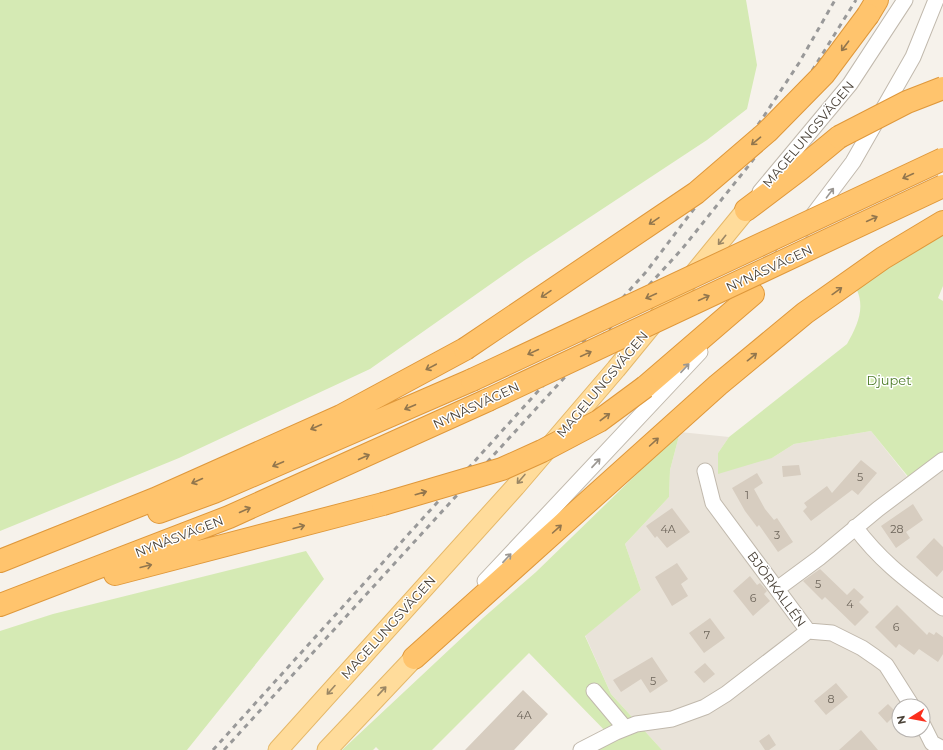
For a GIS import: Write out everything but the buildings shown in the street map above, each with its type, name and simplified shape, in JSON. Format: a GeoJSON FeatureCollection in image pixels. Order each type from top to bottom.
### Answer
{"type":"FeatureCollection","features":[{"type":"Feature","properties":{"kind":"highway"},"geometry":{"type":"LineString","coordinates":[[0,561],[155,499],[341,416],[465,349],[696,193],[767,132],[824,74],[872,8]]}},
{"type":"Feature","properties":{"kind":"highway"},"geometry":{"type":"LineString","coordinates":[[746,210],[800,170],[840,137],[907,102],[943,88]]}},
{"type":"Feature","properties":{"kind":"highway","name":"NYNÄSVÄGEN"},"geometry":{"type":"LineString","coordinates":[[0,570],[214,492],[472,380],[943,159]]}},
{"type":"Feature","properties":{"kind":"highway","name":"NYNÄSVÄGEN"},"geometry":{"type":"LineString","coordinates":[[0,606],[229,517],[488,400],[943,186]]}},
{"type":"Feature","properties":{"kind":"highway"},"geometry":{"type":"LineString","coordinates":[[414,658],[718,385],[805,313],[883,258],[943,222]]}},
{"type":"Feature","properties":{"kind":"highway"},"geometry":{"type":"LineString","coordinates":[[0,606],[383,504],[508,466],[542,451],[599,421],[645,387],[753,294]]}},
{"type":"Feature","properties":{"kind":"main road","name":"MAGELUNGSVÄGEN"},"geometry":{"type":"LineString","coordinates":[[278,750],[525,475],[616,370],[746,210]]}},
{"type":"Feature","properties":{"kind":"main road"},"geometry":{"type":"LineString","coordinates":[[327,750],[414,658]]}},
{"type":"Feature","properties":{"kind":"street","name":"MAGELUNGSVÄGEN"},"geometry":{"type":"LineString","coordinates":[[746,210],[758,193],[850,84],[898,13],[905,0]]}},
{"type":"Feature","properties":{"kind":"street"},"geometry":{"type":"LineString","coordinates":[[414,658],[753,294],[853,162],[913,57],[936,0]]}},
{"type":"Feature","properties":{"kind":"street"},"geometry":{"type":"LineString","coordinates":[[777,589],[819,558],[855,527],[943,460]]}},
{"type":"Feature","properties":{"kind":"street","name":"BJÖRKALLÉN"},"geometry":{"type":"LineString","coordinates":[[705,471],[713,503],[808,631],[832,633],[875,657],[886,665],[907,698]]}},
{"type":"Feature","properties":{"kind":"street"},"geometry":{"type":"LineString","coordinates":[[855,527],[872,549],[912,586],[943,608]]}},
{"type":"Feature","properties":{"kind":"street"},"geometry":{"type":"LineString","coordinates":[[580,750],[636,724],[672,719],[705,707],[726,694],[808,631]]}},
{"type":"Feature","properties":{"kind":"street"},"geometry":{"type":"LineString","coordinates":[[594,691],[625,728]]}},
{"type":"Feature","properties":{"kind":"street"},"geometry":{"type":"LineString","coordinates":[[930,738],[932,743],[943,750]]}},
{"type":"Feature","properties":{"kind":"shaded area"},"geometry":{"type":"Polygon","coordinates":[[[871,431],[909,479],[943,452],[943,750],[662,750],[611,694],[585,635],[641,590],[625,544],[669,497],[670,470],[680,432],[729,437],[718,453],[772,458],[794,444],[871,431]]]}},
{"type":"Feature","properties":{"kind":"green space"},"geometry":{"type":"Polygon","coordinates":[[[0,0],[746,0],[757,65],[747,109],[707,140],[525,260],[370,369],[179,458],[0,531],[0,0]]]}},
{"type":"Feature","properties":{"kind":"green space","name":"Djupet"},"geometry":{"type":"Polygon","coordinates":[[[943,229],[943,286],[938,298],[943,301],[943,452],[910,479],[871,431],[794,444],[772,458],[718,474],[718,453],[729,437],[847,344],[859,317],[860,303],[856,288],[943,229]]]}},
{"type":"Feature","properties":{"kind":"green space"},"geometry":{"type":"Polygon","coordinates":[[[680,432],[670,470],[669,497],[625,544],[641,590],[585,636],[611,694],[662,750],[598,750],[615,741],[529,653],[432,750],[379,750],[376,747],[373,750],[342,750],[483,618],[536,572],[680,432]]]}},
{"type":"Feature","properties":{"kind":"green space"},"geometry":{"type":"Polygon","coordinates":[[[306,551],[324,579],[187,750],[0,750],[0,631],[53,614],[306,551]]]}},
{"type":"Feature","properties":{"kind":"railway"},"geometry":{"type":"LineString","coordinates":[[213,750],[646,272],[760,122],[799,63],[835,0]]}},
{"type":"Feature","properties":{"kind":"railway"},"geometry":{"type":"LineString","coordinates":[[224,750],[682,249],[750,164],[782,119],[856,0]]}}]}
